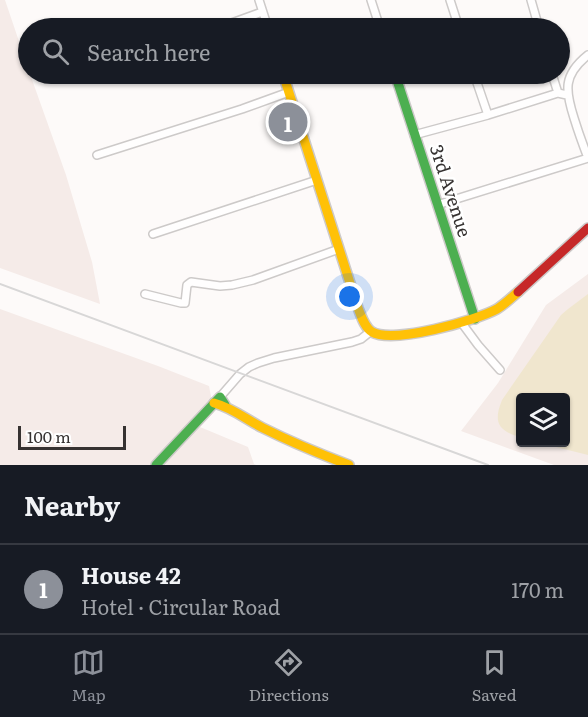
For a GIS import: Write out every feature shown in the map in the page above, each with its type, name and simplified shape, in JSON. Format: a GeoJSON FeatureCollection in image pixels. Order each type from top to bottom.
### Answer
{"type":"FeatureCollection","features":[{"type":"Feature","properties":{"kind":"street"},"geometry":{"type":"LineString","coordinates":[[259,0],[264,18]]}},
{"type":"Feature","properties":{"kind":"street"},"geometry":{"type":"LineString","coordinates":[[371,0],[377,18]]}},
{"type":"Feature","properties":{"kind":"street"},"geometry":{"type":"LineString","coordinates":[[450,0],[456,18]]}},
{"type":"Feature","properties":{"kind":"street"},"geometry":{"type":"LineString","coordinates":[[531,0],[536,18]]}},
{"type":"Feature","properties":{"kind":"street"},"geometry":{"type":"LineString","coordinates":[[246,18],[262,12]]}},
{"type":"Feature","properties":{"kind":"street"},"geometry":{"type":"LineString","coordinates":[[570,78],[588,55]]}},
{"type":"Feature","properties":{"kind":"street"},"geometry":{"type":"LineString","coordinates":[[286,84],[358,308],[371,332],[392,334],[420,331],[475,319],[497,309],[588,228]]}},
{"type":"Feature","properties":{"kind":"street","name":"3rd Avenue"},"geometry":{"type":"LineString","coordinates":[[397,84],[475,319]]}},
{"type":"Feature","properties":{"kind":"street"},"geometry":{"type":"LineString","coordinates":[[477,84],[488,115]]}},
{"type":"Feature","properties":{"kind":"street"},"geometry":{"type":"LineString","coordinates":[[555,84],[558,93]]}},
{"type":"Feature","properties":{"kind":"street"},"geometry":{"type":"LineString","coordinates":[[437,205],[588,158],[567,95],[568,84]]}},
{"type":"Feature","properties":{"kind":"street"},"geometry":{"type":"LineString","coordinates":[[97,155],[289,92]]}},
{"type":"Feature","properties":{"kind":"street"},"geometry":{"type":"LineString","coordinates":[[414,135],[558,93],[567,95]]}},
{"type":"Feature","properties":{"kind":"street"},"geometry":{"type":"LineString","coordinates":[[153,234],[317,180]]}},
{"type":"Feature","properties":{"kind":"street"},"geometry":{"type":"LineString","coordinates":[[145,294],[185,303],[189,283],[220,286],[243,282],[339,249]]}},
{"type":"Feature","properties":{"kind":"street"},"geometry":{"type":"LineString","coordinates":[[461,322],[500,370]]}},
{"type":"Feature","properties":{"kind":"street"},"geometry":{"type":"LineString","coordinates":[[156,465],[190,427],[219,402],[240,374],[249,367],[274,358],[352,342],[362,339],[371,332]]}},
{"type":"Feature","properties":{"kind":"street"},"geometry":{"type":"LineString","coordinates":[[219,402],[253,423],[302,447],[349,465]]}},
{"type":"Feature","properties":{"kind":"shaded area"},"geometry":{"type":"Polygon","coordinates":[[[0,0],[5,0],[18,38],[18,84],[34,84],[66,175],[92,262],[100,304],[0,268],[0,0]]]}},
{"type":"Feature","properties":{"kind":"shaded area"},"geometry":{"type":"Polygon","coordinates":[[[588,274],[588,465],[554,465],[461,431],[498,383],[546,305],[588,274]]]}},
{"type":"Feature","properties":{"kind":"shaded area"},"geometry":{"type":"Polygon","coordinates":[[[588,294],[588,455],[556,447],[570,447],[570,393],[516,393],[516,436],[502,428],[498,420],[502,400],[561,315],[588,294]]]}},
{"type":"Feature","properties":{"kind":"shaded area"},"geometry":{"type":"Polygon","coordinates":[[[0,309],[209,386],[214,412],[200,427],[248,447],[256,465],[0,465],[0,309]]]}},
{"type":"Feature","properties":{"kind":"railway"},"geometry":{"type":"LineString","coordinates":[[0,284],[488,465]]}},
{"type":"Feature","properties":{"kind":"traffic: fast"},"geometry":{"type":"LineString","coordinates":[[398,84],[475,319]]}},
{"type":"Feature","properties":{"kind":"traffic: fast"},"geometry":{"type":"LineString","coordinates":[[156,465],[220,397],[225,405]]}},
{"type":"Feature","properties":{"kind":"traffic: slow"},"geometry":{"type":"LineString","coordinates":[[286,84],[358,308],[369,330],[382,335],[434,330],[486,314],[497,309],[518,292]]}},
{"type":"Feature","properties":{"kind":"traffic: slow"},"geometry":{"type":"LineString","coordinates":[[214,403],[284,438],[349,465]]}},
{"type":"Feature","properties":{"kind":"traffic: jam"},"geometry":{"type":"LineString","coordinates":[[518,292],[588,228]]}},
{"type":"Feature","properties":{"kind":"place","name":"House 42"},"geometry":{"type":"Point","coordinates":[288,122]}}]}
